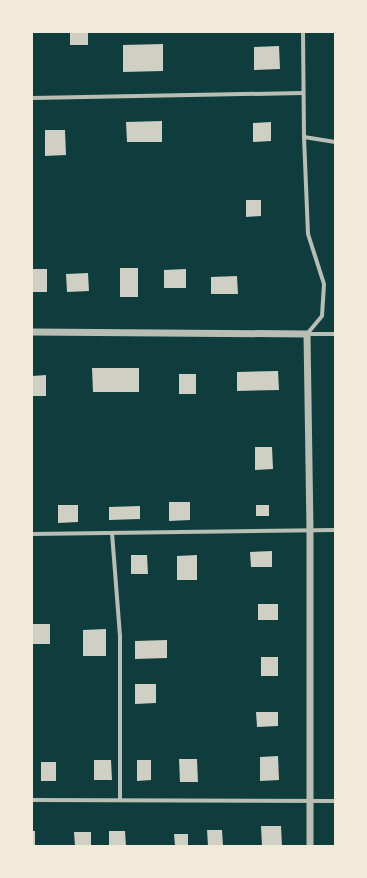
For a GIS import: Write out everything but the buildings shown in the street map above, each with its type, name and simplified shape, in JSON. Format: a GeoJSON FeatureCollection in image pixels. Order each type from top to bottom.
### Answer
{"type":"FeatureCollection","features":[{"type":"Feature","properties":{"kind":"street"},"geometry":{"type":"LineString","coordinates":[[303,32],[304,137],[308,234],[324,284],[322,316],[307,334],[310,530],[310,846]]}},
{"type":"Feature","properties":{"kind":"street"},"geometry":{"type":"LineString","coordinates":[[32,98],[303,93]]}},
{"type":"Feature","properties":{"kind":"street"},"geometry":{"type":"LineString","coordinates":[[304,137],[335,142]]}},
{"type":"Feature","properties":{"kind":"street"},"geometry":{"type":"LineString","coordinates":[[32,332],[335,334]]}},
{"type":"Feature","properties":{"kind":"street"},"geometry":{"type":"LineString","coordinates":[[32,534],[335,530]]}},
{"type":"Feature","properties":{"kind":"street"},"geometry":{"type":"LineString","coordinates":[[112,533],[120,636],[120,800]]}},
{"type":"Feature","properties":{"kind":"street"},"geometry":{"type":"LineString","coordinates":[[32,800],[335,801]]}}]}
